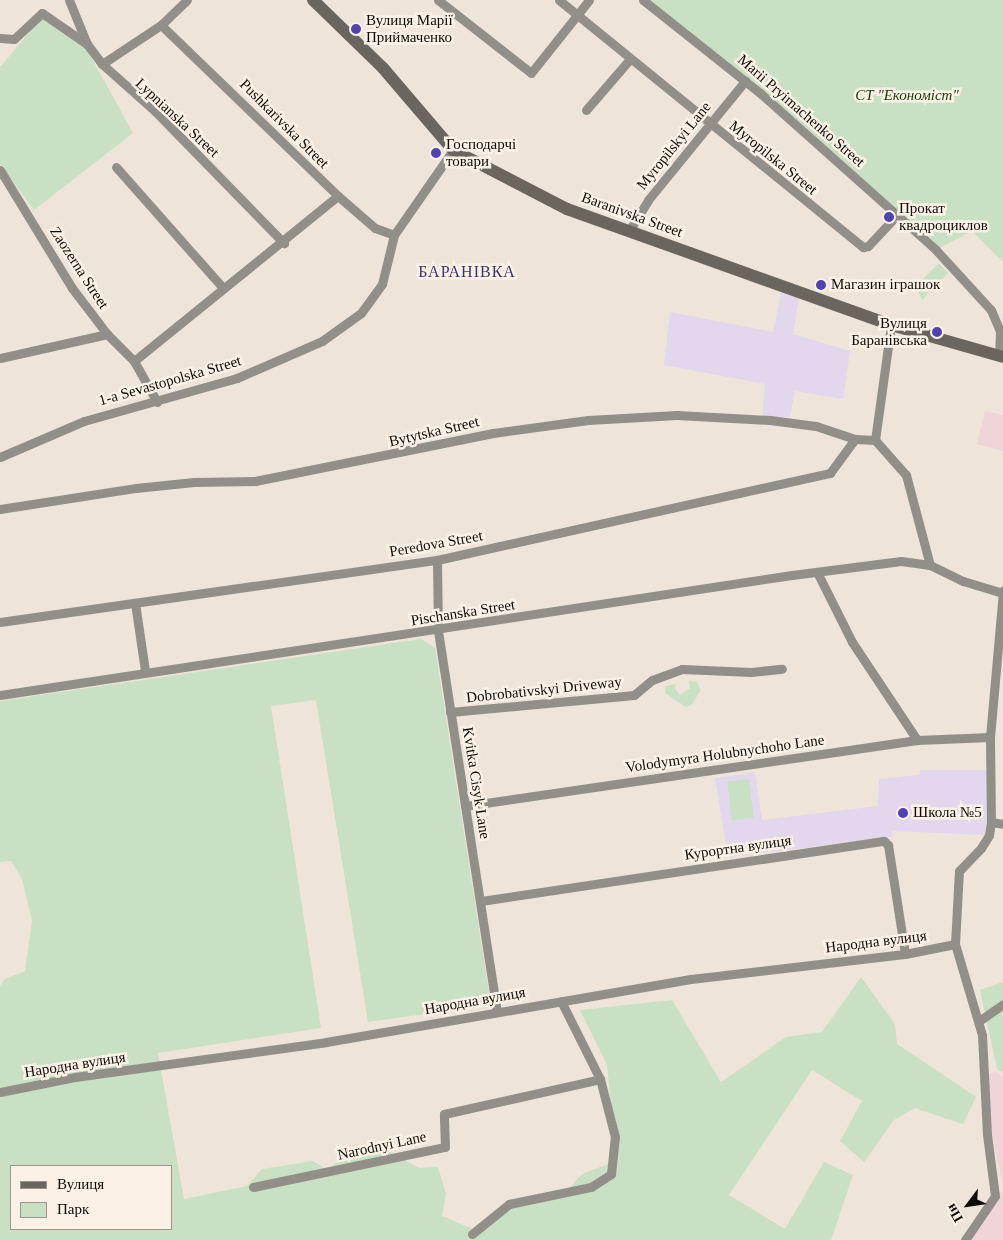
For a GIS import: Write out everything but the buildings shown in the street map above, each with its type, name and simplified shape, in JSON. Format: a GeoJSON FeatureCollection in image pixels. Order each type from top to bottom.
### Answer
{"type":"FeatureCollection","features":[{"type":"Feature","properties":{"kind":"main road","name":"Baranivska Street"},"geometry":{"type":"LineString","coordinates":[[313,0],[383,68],[453,150],[567,209],[891,325],[1002,355]]}},
{"type":"Feature","properties":{"kind":"street","name":"Lypnianska Street"},"geometry":{"type":"LineString","coordinates":[[69,0],[87,44],[102,64],[155,111],[284,243]]}},
{"type":"Feature","properties":{"kind":"street"},"geometry":{"type":"LineString","coordinates":[[102,64],[161,25],[187,0]]}},
{"type":"Feature","properties":{"kind":"street"},"geometry":{"type":"LineString","coordinates":[[438,0],[530,73],[589,0]]}},
{"type":"Feature","properties":{"kind":"street","name":"Myropilska Street"},"geometry":{"type":"LineString","coordinates":[[559,0],[708,124],[863,247],[868,246],[897,215]]}},
{"type":"Feature","properties":{"kind":"street","name":"Marii Pryimachenko Street"},"geometry":{"type":"LineString","coordinates":[[643,0],[745,80],[897,215]]}},
{"type":"Feature","properties":{"kind":"street"},"geometry":{"type":"LineString","coordinates":[[0,38],[14,39],[42,13],[87,44]]}},
{"type":"Feature","properties":{"kind":"street","name":"Pushkarivska Street"},"geometry":{"type":"LineString","coordinates":[[161,25],[338,196],[375,228],[394,235]]}},
{"type":"Feature","properties":{"kind":"street"},"geometry":{"type":"LineString","coordinates":[[586,110],[630,60]]}},
{"type":"Feature","properties":{"kind":"street","name":"Myropilskyi Lane"},"geometry":{"type":"LineString","coordinates":[[629,231],[648,200],[745,80]]}},
{"type":"Feature","properties":{"kind":"street","name":"1-a Sevastopolska Street"},"geometry":{"type":"LineString","coordinates":[[0,456],[84,421],[237,378],[322,341],[361,313],[382,284],[394,235],[453,150]]}},
{"type":"Feature","properties":{"kind":"street"},"geometry":{"type":"LineString","coordinates":[[116,166],[223,288]]}},
{"type":"Feature","properties":{"kind":"street","name":"Zaozerna Street"},"geometry":{"type":"LineString","coordinates":[[0,170],[72,288],[107,334],[134,362],[157,402]]}},
{"type":"Feature","properties":{"kind":"street"},"geometry":{"type":"LineString","coordinates":[[134,362],[223,288],[284,243],[338,196]]}},
{"type":"Feature","properties":{"kind":"street"},"geometry":{"type":"LineString","coordinates":[[897,215],[992,310],[1000,331],[1002,355]]}},
{"type":"Feature","properties":{"kind":"street"},"geometry":{"type":"LineString","coordinates":[[891,325],[876,440],[906,475],[930,565]]}},
{"type":"Feature","properties":{"kind":"street"},"geometry":{"type":"LineString","coordinates":[[1,357],[107,334]]}},
{"type":"Feature","properties":{"kind":"street","name":"Bytytska Street"},"geometry":{"type":"LineString","coordinates":[[0,509],[155,486],[256,481],[493,433],[588,420],[677,415],[770,420],[816,426],[855,439],[876,440]]}},
{"type":"Feature","properties":{"kind":"street","name":"Peredova Street"},"geometry":{"type":"LineString","coordinates":[[0,622],[437,560],[830,473],[855,439]]}},
{"type":"Feature","properties":{"kind":"street","name":"Kvitka Cisyk Lane"},"geometry":{"type":"LineString","coordinates":[[437,560],[438,631],[482,901],[497,1010]]}},
{"type":"Feature","properties":{"kind":"street","name":"Pischanska Street"},"geometry":{"type":"LineString","coordinates":[[0,695],[145,671],[438,631],[672,593],[901,561],[930,565],[963,581],[1003,592]]}},
{"type":"Feature","properties":{"kind":"street"},"geometry":{"type":"LineString","coordinates":[[818,574],[852,642],[917,740]]}},
{"type":"Feature","properties":{"kind":"street"},"geometry":{"type":"LineString","coordinates":[[965,1240],[995,1196],[987,1134],[979,1021],[955,944],[959,872],[981,848],[989,834],[991,822],[990,736],[1003,592]]}},
{"type":"Feature","properties":{"kind":"street"},"geometry":{"type":"LineString","coordinates":[[135,603],[145,671]]}},
{"type":"Feature","properties":{"kind":"street","name":"Dobrobativskyi Driveway"},"geometry":{"type":"LineString","coordinates":[[450,712],[634,695],[652,680],[682,669],[751,672],[782,669]]}},
{"type":"Feature","properties":{"kind":"street","name":"Volodymyra Holubnychoho Lane"},"geometry":{"type":"LineString","coordinates":[[465,806],[917,740],[990,736]]}},
{"type":"Feature","properties":{"kind":"street"},"geometry":{"type":"LineString","coordinates":[[991,822],[1003,824]]}},
{"type":"Feature","properties":{"kind":"street","name":"Курортна вулиця"},"geometry":{"type":"LineString","coordinates":[[482,901],[884,841],[888,845],[905,954]]}},
{"type":"Feature","properties":{"kind":"street","name":"Народна вулиця"},"geometry":{"type":"LineString","coordinates":[[0,1092],[75,1077],[326,1042],[497,1010],[691,979],[905,954],[955,944]]}},
{"type":"Feature","properties":{"kind":"street"},"geometry":{"type":"LineString","coordinates":[[472,1234],[510,1204],[590,1187],[611,1174],[615,1137],[600,1079],[561,1001]]}},
{"type":"Feature","properties":{"kind":"street"},"geometry":{"type":"LineString","coordinates":[[979,1021],[1003,1004]]}},
{"type":"Feature","properties":{"kind":"street","name":"Narodnyi Lane"},"geometry":{"type":"LineString","coordinates":[[253,1186],[445,1147],[444,1114],[600,1079]]}},
{"type":"Feature","properties":{"kind":"shaded area"},"geometry":{"type":"Polygon","coordinates":[[[782,290],[799,297],[793,334],[850,351],[843,399],[795,391],[790,417],[762,417],[765,384],[664,365],[670,312],[773,332],[782,290]]]}},
{"type":"Feature","properties":{"kind":"shaded area"},"geometry":{"type":"Polygon","coordinates":[[[985,411],[1003,415],[1003,451],[977,444],[985,411]]]}},
{"type":"Feature","properties":{"kind":"shaded area","name":"Школа №5"},"geometry":{"type":"Polygon","coordinates":[[[920,770],[989,770],[986,835],[892,831],[893,837],[728,857],[715,778],[755,772],[762,820],[878,806],[879,779],[919,775],[920,770]]]}},
{"type":"Feature","properties":{"kind":"shaded area"},"geometry":{"type":"Polygon","coordinates":[[[996,1071],[1003,1077],[1003,1185],[992,1133],[988,1075],[996,1071]]]}},
{"type":"Feature","properties":{"kind":"shaded area"},"geometry":{"type":"Polygon","coordinates":[[[1003,1191],[1003,1240],[970,1240],[1003,1191]]]}},
{"type":"Feature","properties":{"kind":"green space","name":"СТ \"Економіст\""},"geometry":{"type":"Polygon","coordinates":[[[643,0],[1003,0],[1003,262],[972,231],[936,250],[870,188],[643,0]]]}},
{"type":"Feature","properties":{"kind":"green space"},"geometry":{"type":"Polygon","coordinates":[[[42,18],[86,48],[133,133],[34,210],[0,164],[0,67],[42,18]]]}},
{"type":"Feature","properties":{"kind":"green space"},"geometry":{"type":"Polygon","coordinates":[[[939,263],[948,273],[922,300],[916,286],[939,263]]]}},
{"type":"Feature","properties":{"kind":"green space"},"geometry":{"type":"Polygon","coordinates":[[[421,639],[435,648],[491,1005],[368,1022],[316,700],[271,706],[321,1028],[158,1053],[184,1199],[247,1186],[262,1169],[313,1161],[327,1170],[347,1155],[388,1151],[419,1168],[438,1167],[446,1194],[442,1216],[478,1231],[511,1206],[564,1194],[582,1174],[616,1161],[607,1065],[580,1010],[672,1000],[721,1082],[786,1037],[822,1032],[861,977],[895,1024],[897,1044],[976,1097],[963,1124],[915,1108],[894,1120],[864,1162],[840,1141],[862,1101],[812,1070],[729,1195],[785,1229],[824,1162],[853,1175],[831,1240],[0,1240],[0,986],[5,979],[25,971],[32,921],[22,879],[11,861],[0,862],[0,701],[421,639]]]}},
{"type":"Feature","properties":{"kind":"green space"},"geometry":{"type":"Polygon","coordinates":[[[689,681],[697,682],[701,690],[691,705],[686,707],[665,693],[666,686],[676,684],[675,689],[680,695],[690,688],[689,681]]]}},
{"type":"Feature","properties":{"kind":"green space"},"geometry":{"type":"Polygon","coordinates":[[[749,779],[754,818],[732,820],[727,782],[749,779]]]}},
{"type":"Feature","properties":{"kind":"green space"},"geometry":{"type":"Polygon","coordinates":[[[1003,982],[1003,1072],[997,1069],[980,990],[1003,982]]]}},
{"type":"Feature","properties":{"kind":"place","name":"Вулиця Марії Приймаченко"},"geometry":{"type":"Point","coordinates":[356,29]}},
{"type":"Feature","properties":{"kind":"place","name":"Господарчі товари"},"geometry":{"type":"Point","coordinates":[436,153]}},
{"type":"Feature","properties":{"kind":"place","name":"Прокат квадроциклов"},"geometry":{"type":"Point","coordinates":[889,217]}},
{"type":"Feature","properties":{"kind":"place","name":"Магазин іграшок"},"geometry":{"type":"Point","coordinates":[821,285]}},
{"type":"Feature","properties":{"kind":"place","name":"Вулиця Баранівська"},"geometry":{"type":"Point","coordinates":[937,332]}},
{"type":"Feature","properties":{"kind":"place","name":"Школа №5"},"geometry":{"type":"Point","coordinates":[903,813]}},
{"type":"Feature","properties":{"kind":"district","name":"БАРАНІВКА"},"geometry":{"type":"Point","coordinates":[467,272]}}]}
